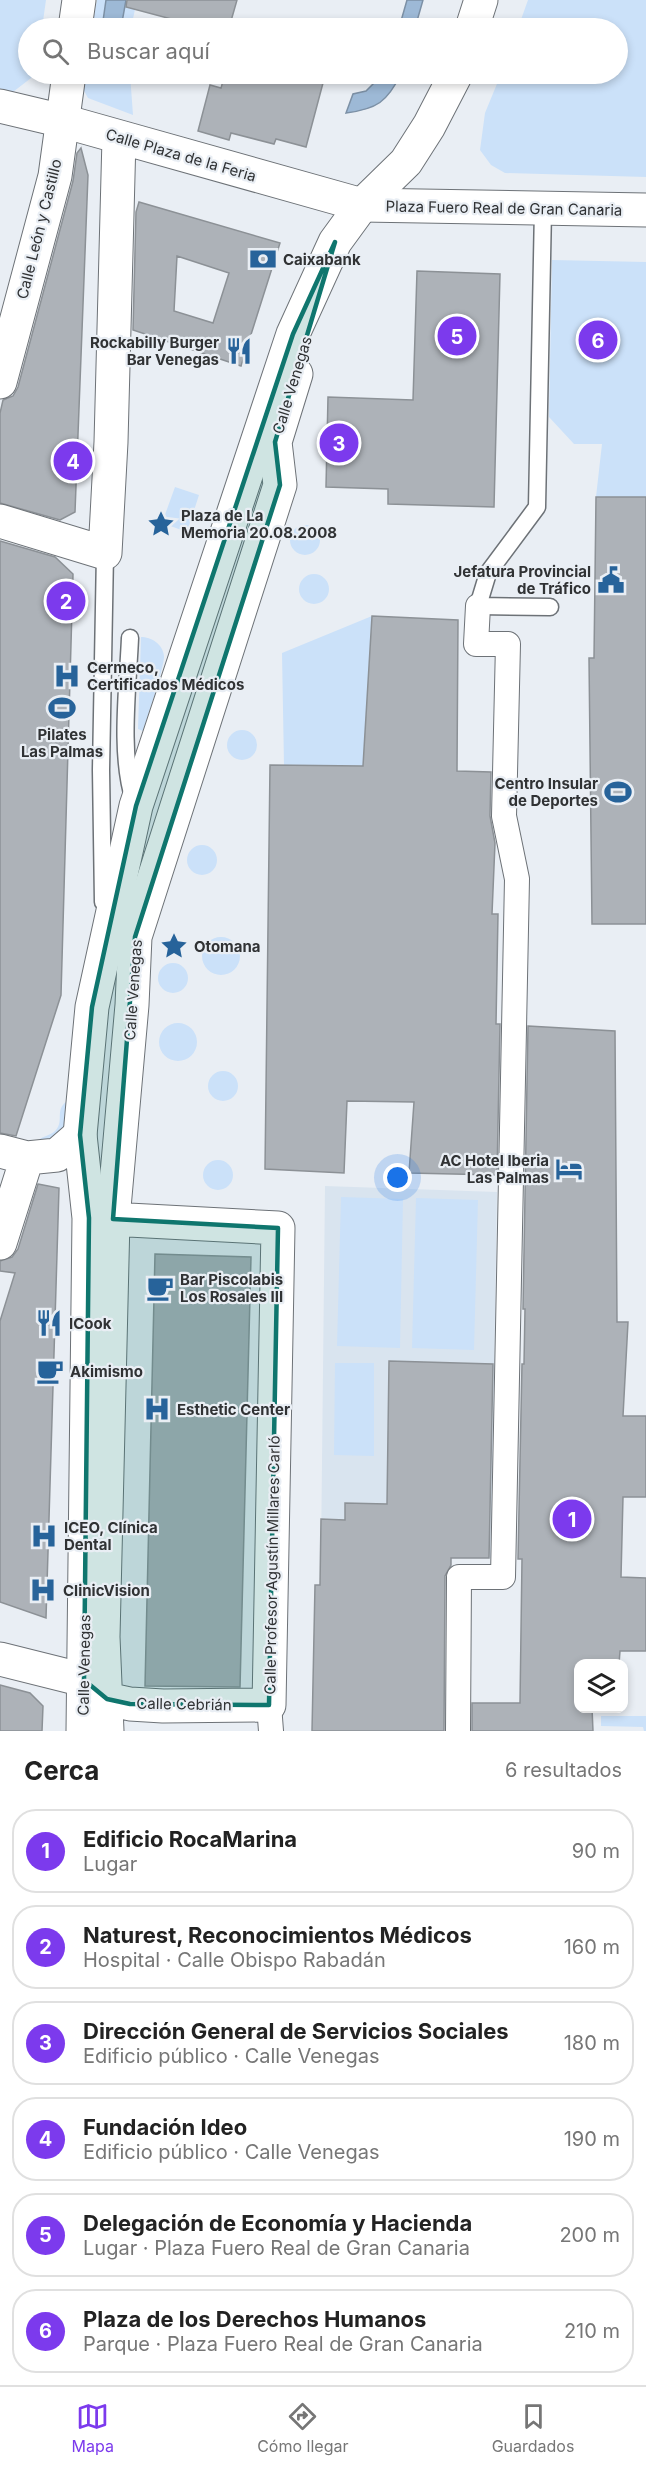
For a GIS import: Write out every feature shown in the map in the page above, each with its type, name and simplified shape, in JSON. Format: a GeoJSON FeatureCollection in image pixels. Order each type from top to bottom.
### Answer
{"type":"FeatureCollection","features":[{"type":"Feature","properties":{"kind":"street"},"geometry":{"type":"LineString","coordinates":[[76,18],[79,0]]}},
{"type":"Feature","properties":{"kind":"street"},"geometry":{"type":"LineString","coordinates":[[475,18],[481,0]]}},
{"type":"Feature","properties":{"kind":"street","name":"Calle León y Castillo"},"geometry":{"type":"LineString","coordinates":[[0,382],[55,177],[68,84]]}},
{"type":"Feature","properties":{"kind":"street","name":"Calle Venegas"},"geometry":{"type":"LineString","coordinates":[[101,1219],[80,1135],[92,1007],[136,806],[293,334],[335,242],[362,205],[406,162],[434,117],[451,84]]}},
{"type":"Feature","properties":{"kind":"street","name":"Calle Plaza de la Feria"},"geometry":{"type":"LineString","coordinates":[[0,106],[63,121],[362,205]]}},
{"type":"Feature","properties":{"kind":"street","name":"Calle Venegas"},"geometry":{"type":"LineString","coordinates":[[105,553],[111,442],[118,138]]}},
{"type":"Feature","properties":{"kind":"street","name":"Plaza Fuero Real de Gran Canaria"},"geometry":{"type":"LineString","coordinates":[[362,205],[646,210]]}},
{"type":"Feature","properties":{"kind":"street","name":"Calle Venegas"},"geometry":{"type":"LineString","coordinates":[[82,1731],[95,1689],[101,1219],[132,1005],[135,937],[280,485],[275,442],[335,242]]}},
{"type":"Feature","properties":{"kind":"street"},"geometry":{"type":"LineString","coordinates":[[0,521],[105,553]]}},
{"type":"Feature","properties":{"kind":"street"},"geometry":{"type":"LineString","coordinates":[[458,1731],[459,1577],[503,1577],[517,879],[504,816],[508,644],[476,644],[478,606]]}},
{"type":"Feature","properties":{"kind":"street"},"geometry":{"type":"LineString","coordinates":[[0,1243],[13,1155],[57,1155],[80,1135]]}},
{"type":"Feature","properties":{"kind":"street","name":"Calle Profesor Agustín Millares Carló"},"geometry":{"type":"LineString","coordinates":[[101,1219],[278,1228],[270,1718]]}},
{"type":"Feature","properties":{"kind":"street","name":"Calle Cebrián"},"geometry":{"type":"LineString","coordinates":[[0,1659],[95,1689],[130,1704],[270,1718]]}},
{"type":"Feature","properties":{"kind":"street","name":"Calle Venegas"},"geometry":{"type":"LineString","coordinates":[[95,1689],[107,1731]]}},
{"type":"Feature","properties":{"kind":"lane"},"geometry":{"type":"LineString","coordinates":[[543,209],[537,507],[488,573],[478,606],[549,607]]}},
{"type":"Feature","properties":{"kind":"lane","name":"Calle Venegas"},"geometry":{"type":"LineString","coordinates":[[104,954],[102,760],[105,553]]}},
{"type":"Feature","properties":{"kind":"lane"},"geometry":{"type":"LineString","coordinates":[[130,638],[126,723],[127,781],[136,806]]}},
{"type":"Feature","properties":{"kind":"lane"},"geometry":{"type":"LineString","coordinates":[[102,760],[126,723]]}},
{"type":"Feature","properties":{"kind":"highlighted area"},"geometry":{"type":"Polygon","coordinates":[[[335,242],[275,442],[280,485],[135,937],[113,1219],[278,1228],[269,1705],[130,1704],[107,1699],[84,1680],[89,1218],[80,1135],[92,1007],[136,806],[293,334],[335,242]]]}},
{"type":"Feature","properties":{"kind":"shaded area"},"geometry":{"type":"Polygon","coordinates":[[[0,0],[46,0],[43,18],[18,18],[18,84],[23,84],[9,95],[0,92],[0,0]]]}},
{"type":"Feature","properties":{"kind":"shaded area"},"geometry":{"type":"Polygon","coordinates":[[[97,0],[137,0],[133,18],[94,18],[97,0]]]}},
{"type":"Feature","properties":{"kind":"shaded area"},"geometry":{"type":"Polygon","coordinates":[[[106,0],[126,0],[123,18],[103,18],[106,0]]]}},
{"type":"Feature","properties":{"kind":"shaded area"},"geometry":{"type":"Polygon","coordinates":[[[407,0],[423,0],[418,18],[402,18],[407,0]]]}},
{"type":"Feature","properties":{"kind":"shaded area"},"geometry":{"type":"Polygon","coordinates":[[[528,0],[646,0],[646,177],[505,173],[491,165],[480,150],[485,113],[497,84],[628,84],[628,18],[522,18],[528,0]]]}},
{"type":"Feature","properties":{"kind":"shaded area"},"geometry":{"type":"Polygon","coordinates":[[[84,84],[131,84],[133,115],[88,98],[83,89],[84,84]]]}},
{"type":"Feature","properties":{"kind":"shaded area"},"geometry":{"type":"Polygon","coordinates":[[[373,84],[395,84],[380,103],[366,109],[346,113],[353,94],[366,91],[373,84]]]}},
{"type":"Feature","properties":{"kind":"shaded area"},"geometry":{"type":"Polygon","coordinates":[[[552,260],[646,262],[646,497],[596,497],[602,444],[574,444],[549,417],[552,260]]]}},
{"type":"Feature","properties":{"kind":"shaded area"},"geometry":{"type":"Polygon","coordinates":[[[175,487],[199,495],[187,532],[162,523],[175,487]]]}},
{"type":"Feature","properties":{"kind":"shaded area"},"geometry":{"type":"Polygon","coordinates":[[[305,525],[316,529],[320,540],[316,551],[305,555],[294,551],[290,540],[294,529],[305,525]]]}},
{"type":"Feature","properties":{"kind":"shaded area"},"geometry":{"type":"Polygon","coordinates":[[[314,574],[325,578],[329,589],[325,600],[314,604],[303,600],[299,589],[303,578],[314,574]]]}},
{"type":"Feature","properties":{"kind":"shaded area"},"geometry":{"type":"Polygon","coordinates":[[[372,616],[363,766],[284,765],[282,653],[372,616]]]}},
{"type":"Feature","properties":{"kind":"shaded area"},"geometry":{"type":"Polygon","coordinates":[[[141,637],[156,642],[164,656],[143,731],[138,729],[141,637]]]}},
{"type":"Feature","properties":{"kind":"shaded area"},"geometry":{"type":"Polygon","coordinates":[[[242,730],[253,734],[257,745],[253,756],[242,760],[231,756],[227,745],[231,734],[242,730]]]}},
{"type":"Feature","properties":{"kind":"shaded area"},"geometry":{"type":"Polygon","coordinates":[[[202,845],[213,849],[217,860],[213,871],[202,875],[191,871],[187,860],[191,849],[202,845]]]}},
{"type":"Feature","properties":{"kind":"shaded area"},"geometry":{"type":"Polygon","coordinates":[[[221,937],[235,942],[240,956],[235,970],[221,975],[207,970],[202,956],[207,942],[221,937]]]}},
{"type":"Feature","properties":{"kind":"shaded area"},"geometry":{"type":"Polygon","coordinates":[[[173,963],[184,967],[188,978],[184,989],[173,993],[162,989],[158,978],[162,967],[173,963]]]}},
{"type":"Feature","properties":{"kind":"shaded area"},"geometry":{"type":"Polygon","coordinates":[[[178,1023],[192,1028],[197,1042],[192,1056],[178,1061],[164,1056],[159,1042],[164,1028],[178,1023]]]}},
{"type":"Feature","properties":{"kind":"shaded area"},"geometry":{"type":"Polygon","coordinates":[[[223,1071],[234,1075],[238,1086],[234,1097],[223,1101],[212,1097],[208,1086],[212,1075],[223,1071]]]}},
{"type":"Feature","properties":{"kind":"shaded area"},"geometry":{"type":"Polygon","coordinates":[[[66,1102],[71,1105],[62,1141],[36,1143],[56,1130],[61,1108],[66,1102]]]}},
{"type":"Feature","properties":{"kind":"shaded area"},"geometry":{"type":"Polygon","coordinates":[[[218,1160],[229,1164],[233,1175],[229,1186],[218,1190],[207,1186],[203,1175],[207,1164],[218,1160]]]}},
{"type":"Feature","properties":{"kind":"shaded area"},"geometry":{"type":"Polygon","coordinates":[[[325,1186],[497,1192],[491,1558],[321,1555],[325,1186]]]}},
{"type":"Feature","properties":{"kind":"shaded area"},"geometry":{"type":"Polygon","coordinates":[[[341,1197],[403,1199],[400,1348],[337,1346],[341,1197]]]}},
{"type":"Feature","properties":{"kind":"shaded area"},"geometry":{"type":"Polygon","coordinates":[[[416,1198],[478,1200],[474,1350],[412,1348],[416,1198]]]}},
{"type":"Feature","properties":{"kind":"shaded area"},"geometry":{"type":"Polygon","coordinates":[[[335,1363],[374,1363],[374,1456],[334,1455],[335,1363]]]}},
{"type":"Feature","properties":{"kind":"shaded area"},"geometry":{"type":"Polygon","coordinates":[[[601,1716],[646,1716],[646,1731],[643,1727],[601,1726],[601,1716]]]}},
{"type":"Feature","properties":{"kind":"building"},"geometry":{"type":"Polygon","coordinates":[[[127,0],[237,0],[232,18],[167,18],[126,7],[127,0]]]}},
{"type":"Feature","properties":{"kind":"building"},"geometry":{"type":"Polygon","coordinates":[[[222,84],[323,84],[306,147],[276,139],[274,144],[231,133],[229,140],[198,131],[210,85],[221,88],[222,84]]]}},
{"type":"Feature","properties":{"kind":"building"},"geometry":{"type":"Polygon","coordinates":[[[81,148],[88,175],[75,512],[60,520],[0,503],[0,413],[3,400],[13,396],[18,387],[73,181],[77,153],[81,148]]]}},
{"type":"Feature","properties":{"kind":"building"},"geometry":{"type":"Polygon","coordinates":[[[139,202],[280,243],[241,366],[133,330],[136,212],[139,202]],[[177,256],[174,311],[213,323],[229,273],[177,256]]]}},
{"type":"Feature","properties":{"kind":"building"},"geometry":{"type":"Polygon","coordinates":[[[417,271],[500,274],[494,507],[388,504],[388,489],[326,487],[328,397],[413,400],[417,271]]]}},
{"type":"Feature","properties":{"kind":"building","name":"Centro Insular de Deportes"},"geometry":{"type":"Polygon","coordinates":[[[596,497],[646,497],[646,924],[592,924],[589,658],[594,658],[596,497]]]}},
{"type":"Feature","properties":{"kind":"building"},"geometry":{"type":"Polygon","coordinates":[[[0,541],[55,557],[73,574],[61,995],[16,1136],[0,1133],[0,541]]]}},
{"type":"Feature","properties":{"kind":"building"},"geometry":{"type":"Polygon","coordinates":[[[372,616],[458,620],[457,771],[491,772],[490,816],[495,843],[492,914],[498,914],[496,1024],[500,1024],[497,1175],[409,1173],[414,1102],[347,1101],[344,1173],[265,1169],[270,765],[363,766],[372,616]]]}},
{"type":"Feature","properties":{"kind":"building"},"geometry":{"type":"Polygon","coordinates":[[[528,1026],[615,1031],[617,1322],[628,1322],[623,1416],[646,1416],[646,1497],[623,1497],[621,1577],[646,1578],[646,1651],[620,1651],[619,1659],[574,1659],[574,1713],[592,1713],[593,1731],[472,1731],[472,1703],[520,1703],[522,1559],[518,1559],[522,1364],[524,1364],[525,1309],[523,1309],[528,1026]]]}},
{"type":"Feature","properties":{"kind":"building"},"geometry":{"type":"Polygon","coordinates":[[[38,1184],[59,1188],[46,1618],[0,1602],[0,1321],[15,1273],[0,1271],[0,1261],[12,1257],[18,1249],[38,1184]]]}},
{"type":"Feature","properties":{"kind":"building"},"geometry":{"type":"Polygon","coordinates":[[[155,1254],[251,1257],[240,1687],[145,1686],[155,1254]]]}},
{"type":"Feature","properties":{"kind":"building"},"geometry":{"type":"Polygon","coordinates":[[[389,1361],[493,1364],[489,1558],[451,1558],[451,1565],[445,1576],[444,1731],[312,1731],[315,1585],[320,1585],[321,1519],[345,1520],[345,1503],[387,1504],[389,1361]]]}},
{"type":"Feature","properties":{"kind":"building"},"geometry":{"type":"Polygon","coordinates":[[[0,1685],[30,1693],[43,1706],[42,1731],[0,1731],[0,1685]]]}},
{"type":"Feature","properties":{"kind":"place","name":"Caixabank"},"geometry":{"type":"Point","coordinates":[263,259]}},
{"type":"Feature","properties":{"kind":"place","name":"Delegación de Economía y Hacienda"},"geometry":{"type":"Point","coordinates":[457,336]}},
{"type":"Feature","properties":{"kind":"place","name":"Plaza de los Derechos Humanos"},"geometry":{"type":"Point","coordinates":[598,340]}},
{"type":"Feature","properties":{"kind":"place","name":"Rockabilly Burger Bar Venegas"},"geometry":{"type":"Point","coordinates":[239,351]}},
{"type":"Feature","properties":{"kind":"place","name":"Dirección General de Servicios Sociales"},"geometry":{"type":"Point","coordinates":[339,443]}},
{"type":"Feature","properties":{"kind":"place","name":"Fundación Ideo"},"geometry":{"type":"Point","coordinates":[73,461]}},
{"type":"Feature","properties":{"kind":"place","name":"Plaza de La Memoria 20.08.2008"},"geometry":{"type":"Point","coordinates":[161,524]}},
{"type":"Feature","properties":{"kind":"place","name":"Jefatura Provincial de Tráfico"},"geometry":{"type":"Point","coordinates":[611,580]}},
{"type":"Feature","properties":{"kind":"place","name":"Naturest, Reconocimientos Médicos"},"geometry":{"type":"Point","coordinates":[66,601]}},
{"type":"Feature","properties":{"kind":"place","name":"Cermeco, Certificados Médicos"},"geometry":{"type":"Point","coordinates":[67,676]}},
{"type":"Feature","properties":{"kind":"place","name":"Pilates Las Palmas"},"geometry":{"type":"Point","coordinates":[62,708]}},
{"type":"Feature","properties":{"kind":"place","name":"Centro Insular de Deportes"},"geometry":{"type":"Point","coordinates":[618,792]}},
{"type":"Feature","properties":{"kind":"place","name":"Otomana"},"geometry":{"type":"Point","coordinates":[174,946]}},
{"type":"Feature","properties":{"kind":"place","name":"AC Hotel Iberia Las Palmas"},"geometry":{"type":"Point","coordinates":[569,1169]}},
{"type":"Feature","properties":{"kind":"place","name":"Bar Piscolabis Los Rosales III"},"geometry":{"type":"Point","coordinates":[160,1288]}},
{"type":"Feature","properties":{"kind":"place","name":"ICook"},"geometry":{"type":"Point","coordinates":[49,1323]}},
{"type":"Feature","properties":{"kind":"place","name":"Akimismo"},"geometry":{"type":"Point","coordinates":[50,1371]}},
{"type":"Feature","properties":{"kind":"place","name":"Esthetic Center"},"geometry":{"type":"Point","coordinates":[157,1409]}},
{"type":"Feature","properties":{"kind":"place","name":"Edificio RocaMarina"},"geometry":{"type":"Point","coordinates":[572,1519]}},
{"type":"Feature","properties":{"kind":"place","name":"ICEO, Clínica Dental"},"geometry":{"type":"Point","coordinates":[44,1536]}},
{"type":"Feature","properties":{"kind":"place","name":"ClinicVision"},"geometry":{"type":"Point","coordinates":[43,1590]}}]}
